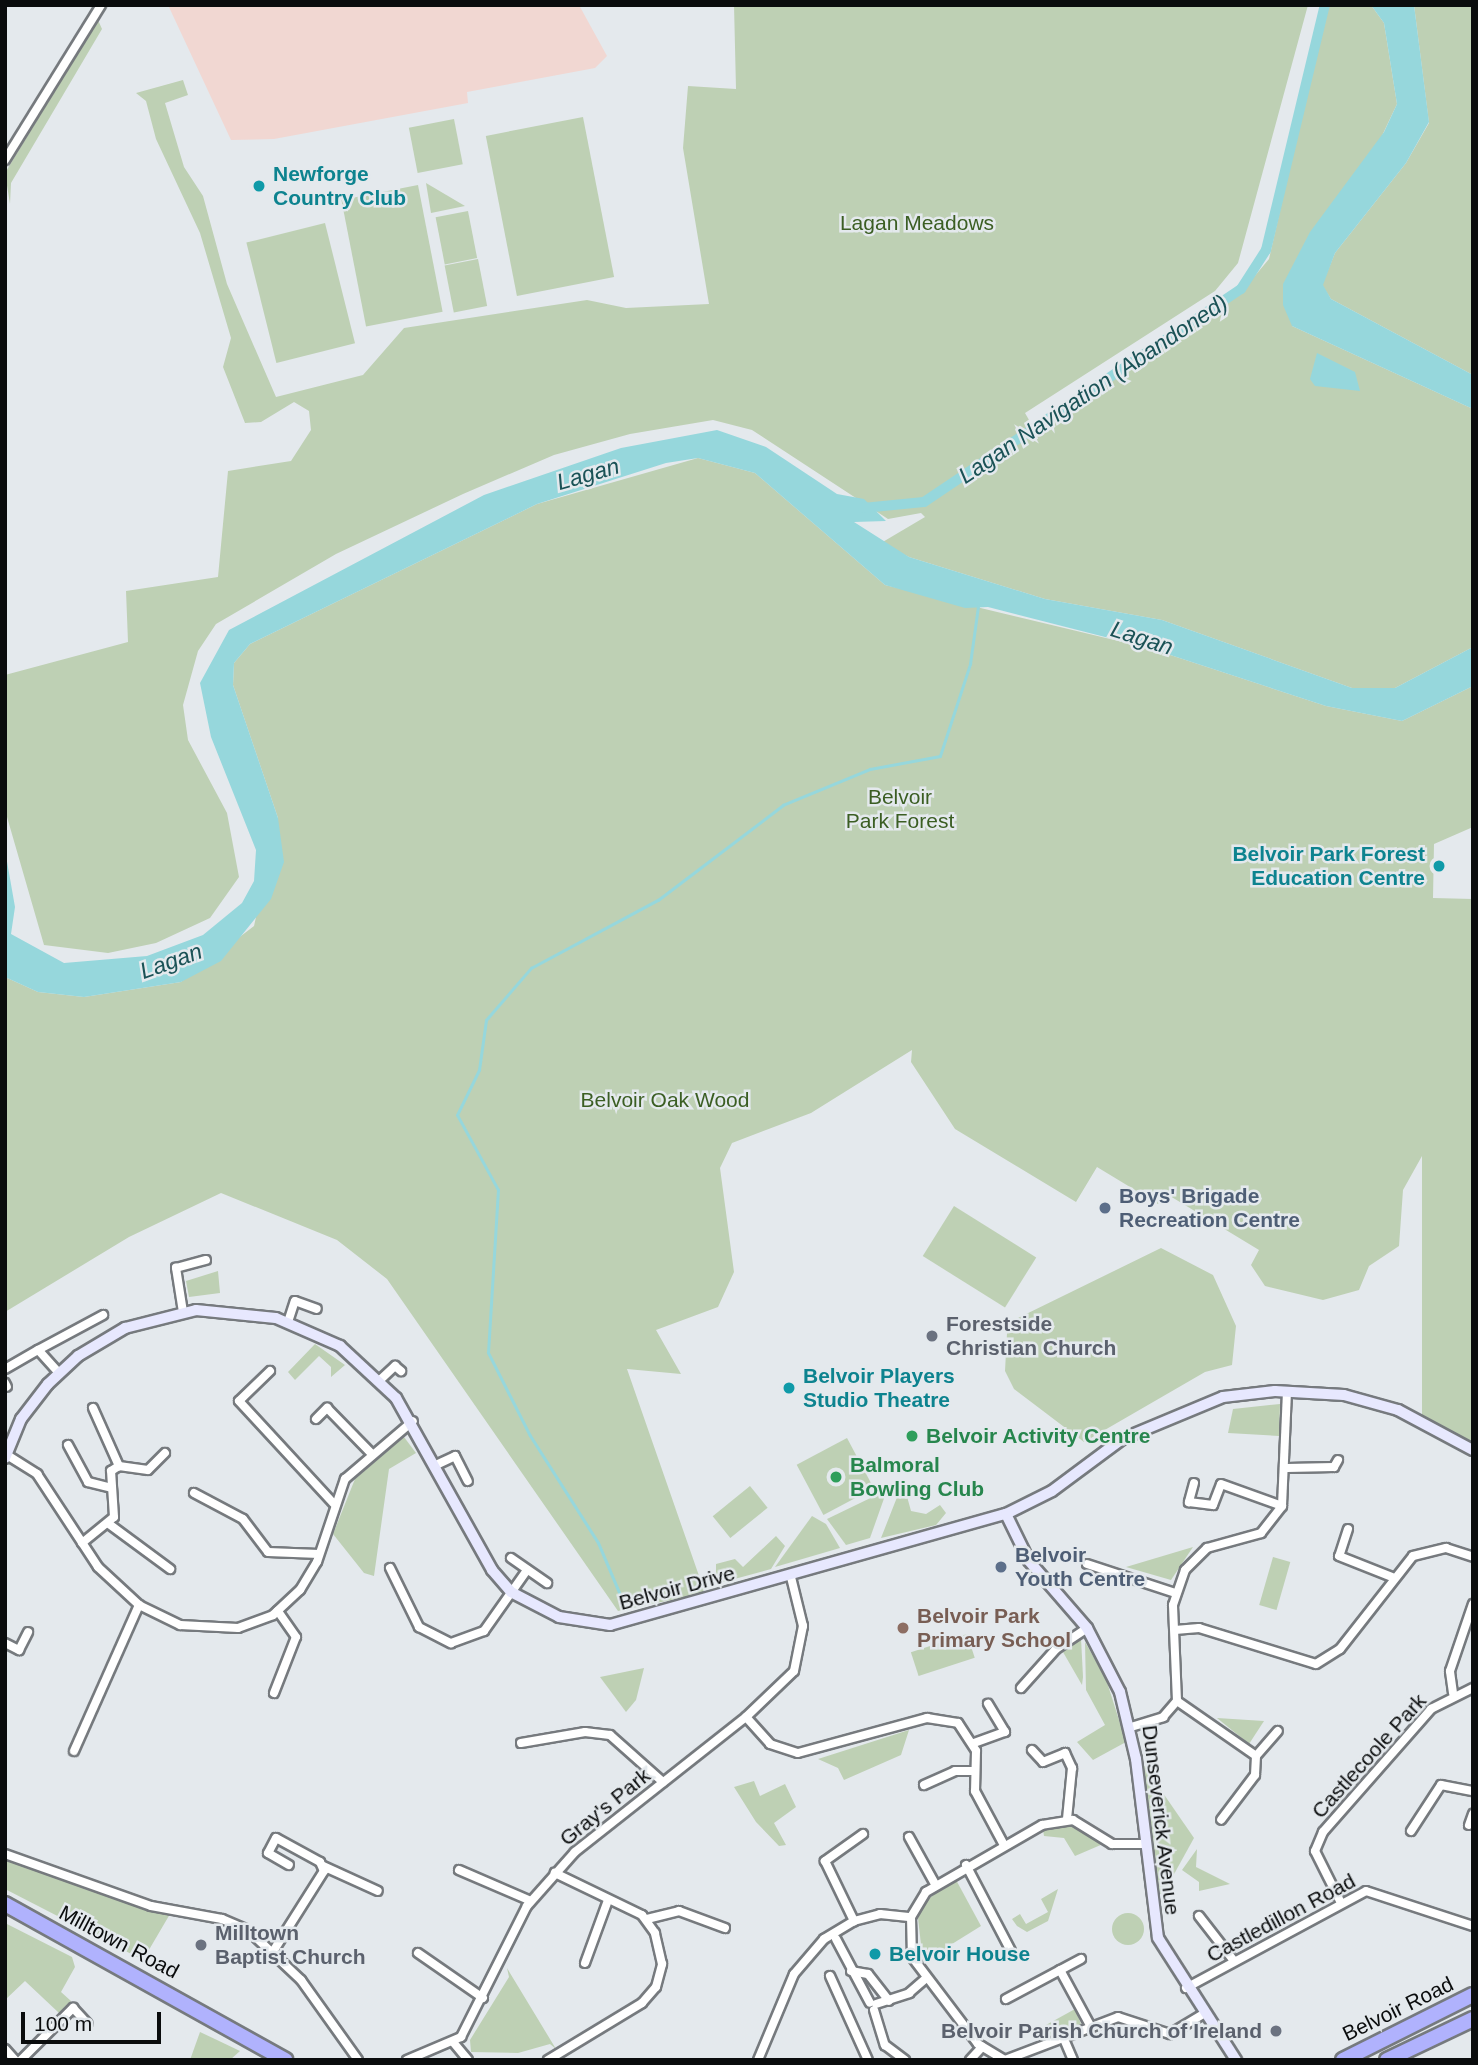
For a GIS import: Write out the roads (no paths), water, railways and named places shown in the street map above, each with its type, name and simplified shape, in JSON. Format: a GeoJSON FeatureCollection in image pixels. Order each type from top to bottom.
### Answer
{"type":"FeatureCollection","features":[{"type":"Feature","properties":{"kind":"highway","name":"Milltown Road"},"geometry":{"type":"LineString","coordinates":[[5,1904],[285,2060]]}},
{"type":"Feature","properties":{"kind":"highway","name":"Belvoir Road"},"geometry":{"type":"LineString","coordinates":[[1343,2060],[1473,1995]]}},
{"type":"Feature","properties":{"kind":"highway","name":"Belvoir Road"},"geometry":{"type":"LineString","coordinates":[[1387,2060],[1473,2019]]}},
{"type":"Feature","properties":{"kind":"street"},"geometry":{"type":"LineString","coordinates":[[5,160],[101,5]]}},
{"type":"Feature","properties":{"kind":"street"},"geometry":{"type":"LineString","coordinates":[[183,1312],[176,1268],[206,1259]]}},
{"type":"Feature","properties":{"kind":"street"},"geometry":{"type":"LineString","coordinates":[[288,1322],[295,1301],[317,1309]]}},
{"type":"Feature","properties":{"kind":"street","name":"Belvoir Drive"},"geometry":{"type":"LineString","coordinates":[[6,1456],[21,1419],[59,1373],[125,1328],[183,1312],[242,1310],[288,1322],[341,1346],[380,1380],[413,1421],[492,1570],[512,1592],[559,1617],[610,1625],[791,1577],[1006,1514],[1171,1414],[1223,1397],[1287,1392],[1374,1402],[1473,1450]]}},
{"type":"Feature","properties":{"kind":"street"},"geometry":{"type":"LineString","coordinates":[[5,1369],[103,1315]]}},
{"type":"Feature","properties":{"kind":"street"},"geometry":{"type":"LineString","coordinates":[[38,1350],[59,1373]]}},
{"type":"Feature","properties":{"kind":"street"},"geometry":{"type":"LineString","coordinates":[[380,1380],[395,1366],[401,1371]]}},
{"type":"Feature","properties":{"kind":"street"},"geometry":{"type":"LineString","coordinates":[[270,1371],[239,1401],[333,1503]]}},
{"type":"Feature","properties":{"kind":"street"},"geometry":{"type":"LineString","coordinates":[[1131,1727],[1163,1717],[1177,1701],[1175,1593],[1185,1570],[1208,1548],[1261,1533],[1282,1506],[1287,1468],[1287,1392]]}},
{"type":"Feature","properties":{"kind":"street"},"geometry":{"type":"LineString","coordinates":[[93,1408],[119,1466]]}},
{"type":"Feature","properties":{"kind":"street"},"geometry":{"type":"LineString","coordinates":[[316,1419],[327,1408],[370,1452]]}},
{"type":"Feature","properties":{"kind":"street"},"geometry":{"type":"LineString","coordinates":[[6,1456],[37,1474],[110,1581],[139,1605],[180,1625],[212,1630],[249,1626],[278,1611],[309,1578],[319,1554],[333,1503],[370,1452],[413,1421]]}},
{"type":"Feature","properties":{"kind":"street"},"geometry":{"type":"LineString","coordinates":[[68,1445],[88,1482],[108,1487]]}},
{"type":"Feature","properties":{"kind":"street"},"geometry":{"type":"LineString","coordinates":[[119,1466],[148,1470],[165,1453]]}},
{"type":"Feature","properties":{"kind":"street"},"geometry":{"type":"LineString","coordinates":[[436,1465],[454,1456],[468,1481]]}},
{"type":"Feature","properties":{"kind":"street"},"geometry":{"type":"LineString","coordinates":[[1287,1468],[1334,1467],[1338,1460]]}},
{"type":"Feature","properties":{"kind":"street"},"geometry":{"type":"LineString","coordinates":[[82,1543],[109,1524],[114,1511],[108,1487],[119,1466]]}},
{"type":"Feature","properties":{"kind":"street"},"geometry":{"type":"LineString","coordinates":[[1194,1483],[1189,1502],[1213,1505],[1221,1484],[1282,1506]]}},
{"type":"Feature","properties":{"kind":"street"},"geometry":{"type":"LineString","coordinates":[[194,1493],[243,1519],[268,1552],[319,1554]]}},
{"type":"Feature","properties":{"kind":"street","name":"Dunseverick Avenue"},"geometry":{"type":"LineString","coordinates":[[1006,1514],[1029,1560],[1087,1628],[1131,1727],[1158,1938],[1186,1988],[1236,2060]]}},
{"type":"Feature","properties":{"kind":"street"},"geometry":{"type":"LineString","coordinates":[[109,1524],[170,1569]]}},
{"type":"Feature","properties":{"kind":"street"},"geometry":{"type":"LineString","coordinates":[[1348,1530],[1339,1556],[1392,1577]]}},
{"type":"Feature","properties":{"kind":"street"},"geometry":{"type":"LineString","coordinates":[[1175,1630],[1199,1628],[1316,1664],[1339,1649],[1392,1577],[1430,1549],[1453,1548],[1473,1557]]}},
{"type":"Feature","properties":{"kind":"street"},"geometry":{"type":"LineString","coordinates":[[511,1558],[547,1583]]}},
{"type":"Feature","properties":{"kind":"street"},"geometry":{"type":"LineString","coordinates":[[1087,1564],[1175,1593]]}},
{"type":"Feature","properties":{"kind":"street"},"geometry":{"type":"LineString","coordinates":[[390,1568],[393,1584],[419,1627],[451,1643],[477,1637],[527,1570]]}},
{"type":"Feature","properties":{"kind":"street","name":"Gray's Park"},"geometry":{"type":"LineString","coordinates":[[453,2042],[483,1998],[531,1901],[555,1873],[663,1782],[746,1717],[793,1671],[802,1648],[791,1577]]}},
{"type":"Feature","properties":{"kind":"street"},"geometry":{"type":"LineString","coordinates":[[1453,1693],[1450,1671],[1473,1604]]}},
{"type":"Feature","properties":{"kind":"street"},"geometry":{"type":"LineString","coordinates":[[74,1751],[139,1605]]}},
{"type":"Feature","properties":{"kind":"street"},"geometry":{"type":"LineString","coordinates":[[274,1693],[296,1637],[278,1611]]}},
{"type":"Feature","properties":{"kind":"street"},"geometry":{"type":"LineString","coordinates":[[1021,1688],[1056,1648],[1087,1628]]}},
{"type":"Feature","properties":{"kind":"street"},"geometry":{"type":"LineString","coordinates":[[5,1643],[19,1650],[28,1632]]}},
{"type":"Feature","properties":{"kind":"street","name":"Castlecoole Park"},"geometry":{"type":"LineString","coordinates":[[1341,1903],[1319,1863],[1317,1842],[1431,1709],[1453,1693],[1473,1688]]}},
{"type":"Feature","properties":{"kind":"street"},"geometry":{"type":"LineString","coordinates":[[1177,1701],[1256,1756]]}},
{"type":"Feature","properties":{"kind":"street"},"geometry":{"type":"LineString","coordinates":[[974,1744],[1005,1732],[988,1704]]}},
{"type":"Feature","properties":{"kind":"street"},"geometry":{"type":"LineString","coordinates":[[746,1717],[770,1744],[798,1753],[939,1717],[958,1723],[974,1744],[975,1791],[1004,1844]]}},
{"type":"Feature","properties":{"kind":"street"},"geometry":{"type":"LineString","coordinates":[[1221,1820],[1255,1775],[1256,1756],[1278,1731]]}},
{"type":"Feature","properties":{"kind":"street"},"geometry":{"type":"LineString","coordinates":[[521,1743],[572,1733],[610,1735],[663,1782]]}},
{"type":"Feature","properties":{"kind":"street"},"geometry":{"type":"LineString","coordinates":[[1032,1749],[1043,1762],[1065,1753],[1072,1768],[1067,1819]]}},
{"type":"Feature","properties":{"kind":"street"},"geometry":{"type":"LineString","coordinates":[[924,1785],[955,1771],[974,1772]]}},
{"type":"Feature","properties":{"kind":"street"},"geometry":{"type":"LineString","coordinates":[[1410,1831],[1441,1785],[1473,1791]]}},
{"type":"Feature","properties":{"kind":"street"},"geometry":{"type":"LineString","coordinates":[[1469,1825],[1473,1814]]}},
{"type":"Feature","properties":{"kind":"street"},"geometry":{"type":"LineString","coordinates":[[1067,1819],[1112,1844],[1145,1844]]}},
{"type":"Feature","properties":{"kind":"street"},"geometry":{"type":"LineString","coordinates":[[1067,1819],[1004,1844],[934,1884],[911,1917],[912,1957],[925,1979],[982,2047],[1015,2060],[1118,2017],[1170,2034],[1205,2013]]}},
{"type":"Feature","properties":{"kind":"street"},"geometry":{"type":"LineString","coordinates":[[854,1921],[825,1861],[863,1834]]}},
{"type":"Feature","properties":{"kind":"street"},"geometry":{"type":"LineString","coordinates":[[909,1837],[934,1884]]}},
{"type":"Feature","properties":{"kind":"street"},"geometry":{"type":"LineString","coordinates":[[289,1865],[268,1853],[276,1838],[323,1866],[378,1891]]}},
{"type":"Feature","properties":{"kind":"street"},"geometry":{"type":"LineString","coordinates":[[5,1854],[151,1906],[222,1919],[274,1950],[358,2060]]}},
{"type":"Feature","properties":{"kind":"street"},"geometry":{"type":"LineString","coordinates":[[274,1950],[297,1920],[323,1866]]}},
{"type":"Feature","properties":{"kind":"street"},"geometry":{"type":"LineString","coordinates":[[966,1866],[1011,1951]]}},
{"type":"Feature","properties":{"kind":"street"},"geometry":{"type":"LineString","coordinates":[[459,1870],[531,1901]]}},
{"type":"Feature","properties":{"kind":"street"},"geometry":{"type":"LineString","coordinates":[[555,1873],[647,1919],[679,1911],[725,1928]]}},
{"type":"Feature","properties":{"kind":"street","name":"Castledillon Road"},"geometry":{"type":"LineString","coordinates":[[1186,1988],[1341,1903],[1373,1891],[1473,1926]]}},
{"type":"Feature","properties":{"kind":"street"},"geometry":{"type":"LineString","coordinates":[[584,1963],[608,1900]]}},
{"type":"Feature","properties":{"kind":"street"},"geometry":{"type":"LineString","coordinates":[[758,2060],[794,1974],[824,1939],[854,1921],[880,1914],[911,1917]]}},
{"type":"Feature","properties":{"kind":"street"},"geometry":{"type":"LineString","coordinates":[[1199,1916],[1234,1961]]}},
{"type":"Feature","properties":{"kind":"street"},"geometry":{"type":"LineString","coordinates":[[548,2060],[650,1996],[662,1964],[647,1919]]}},
{"type":"Feature","properties":{"kind":"street"},"geometry":{"type":"LineString","coordinates":[[836,1939],[851,1971],[873,2006],[885,2045],[905,2060]]}},
{"type":"Feature","properties":{"kind":"street"},"geometry":{"type":"LineString","coordinates":[[418,1953],[483,1998]]}},
{"type":"Feature","properties":{"kind":"street"},"geometry":{"type":"LineString","coordinates":[[1006,1999],[1081,1959]]}},
{"type":"Feature","properties":{"kind":"street"},"geometry":{"type":"LineString","coordinates":[[1060,1970],[1091,2027]]}},
{"type":"Feature","properties":{"kind":"street"},"geometry":{"type":"LineString","coordinates":[[851,1971],[868,1974],[889,2001]]}},
{"type":"Feature","properties":{"kind":"street"},"geometry":{"type":"LineString","coordinates":[[830,1976],[868,2060]]}},
{"type":"Feature","properties":{"kind":"street"},"geometry":{"type":"LineString","coordinates":[[873,2006],[889,2001],[925,1979]]}},
{"type":"Feature","properties":{"kind":"street"},"geometry":{"type":"LineString","coordinates":[[21,2060],[73,2008],[87,2022]]}},
{"type":"Feature","properties":{"kind":"street"},"geometry":{"type":"LineString","coordinates":[[1064,2039],[1073,2060]]}},
{"type":"Feature","properties":{"kind":"street"},"geometry":{"type":"LineString","coordinates":[[407,2060],[453,2042],[468,2060]]}},
{"type":"Feature","properties":{"kind":"street"},"geometry":{"type":"LineString","coordinates":[[970,2060],[982,2047]]}},
{"type":"Feature","properties":{"kind":"street"},"geometry":{"type":"LineString","coordinates":[[5,2049],[15,2060]]}},
{"type":"Feature","properties":{"kind":"water"},"geometry":{"type":"Polygon","coordinates":[[[1371,5],[1414,5],[1429,122],[1406,163],[1335,253],[1323,285],[1331,299],[1473,375],[1473,409],[1292,326],[1283,305],[1283,284],[1310,232],[1384,132],[1397,104],[1384,23],[1371,5]]]}},
{"type":"Feature","properties":{"kind":"water"},"geometry":{"type":"Polygon","coordinates":[[[1317,353],[1355,372],[1360,391],[1315,386],[1310,379],[1317,353]]]}},
{"type":"Feature","properties":{"kind":"water","name":"Lagan"},"geometry":{"type":"Polygon","coordinates":[[[717,430],[766,447],[837,494],[864,499],[886,521],[854,522],[909,557],[1045,599],[1162,620],[1352,688],[1395,688],[1473,647],[1473,686],[1402,721],[1326,706],[1152,649],[988,607],[965,608],[885,585],[755,473],[698,458],[666,463],[537,504],[250,644],[234,663],[233,685],[278,818],[284,862],[271,899],[221,961],[181,982],[84,997],[38,992],[5,977],[5,850],[15,907],[11,934],[64,963],[147,956],[203,935],[242,903],[254,881],[256,850],[211,737],[200,683],[229,630],[484,495],[621,448],[717,430]]]}},
{"type":"Feature","properties":{"kind":"waterway","name":"Lagan Navigation (Abandoned)"},"geometry":{"type":"LineString","coordinates":[[863,508],[924,502],[1241,289],[1266,250],[1325,5]]}},
{"type":"Feature","properties":{"kind":"waterway"},"geometry":{"type":"LineString","coordinates":[[620,1595],[598,1543],[530,1436],[488,1353],[498,1190],[457,1115],[479,1070],[486,1020],[531,968],[658,900],[783,805],[870,769],[940,756],[970,664],[978,606]]}},
{"type":"Feature","properties":{"kind":"place","name":"Newforge Country Club"},"geometry":{"type":"Point","coordinates":[259,186]}},
{"type":"Feature","properties":{"kind":"place","name":"Belvoir Park Forest Education Centre"},"geometry":{"type":"Point","coordinates":[1439,866]}},
{"type":"Feature","properties":{"kind":"place","name":"Boys' Brigade Recreation Centre"},"geometry":{"type":"Point","coordinates":[1105,1208]}},
{"type":"Feature","properties":{"kind":"place","name":"Forestside Christian Church"},"geometry":{"type":"Point","coordinates":[932,1336]}},
{"type":"Feature","properties":{"kind":"place","name":"Belvoir Players Studio Theatre"},"geometry":{"type":"Point","coordinates":[789,1388]}},
{"type":"Feature","properties":{"kind":"place","name":"Belvoir Activity Centre"},"geometry":{"type":"Point","coordinates":[912,1436]}},
{"type":"Feature","properties":{"kind":"place","name":"Balmoral Bowling Club"},"geometry":{"type":"Point","coordinates":[836,1477]}},
{"type":"Feature","properties":{"kind":"place","name":"Belvoir Youth Centre"},"geometry":{"type":"Point","coordinates":[1001,1567]}},
{"type":"Feature","properties":{"kind":"place","name":"Belvoir Park Primary School"},"geometry":{"type":"Point","coordinates":[903,1628]}},
{"type":"Feature","properties":{"kind":"place","name":"Milltown Baptist Church"},"geometry":{"type":"Point","coordinates":[201,1945]}},
{"type":"Feature","properties":{"kind":"place","name":"Belvoir House"},"geometry":{"type":"Point","coordinates":[875,1954]}},
{"type":"Feature","properties":{"kind":"place","name":"Belvoir Parish Church of Ireland"},"geometry":{"type":"Point","coordinates":[1276,2031]}},
{"type":"Feature","properties":{"kind":"park label","name":"Lagan Meadows"},"geometry":{"type":"Point","coordinates":[917,223]}},
{"type":"Feature","properties":{"kind":"park label","name":"Belvoir Park Forest"},"geometry":{"type":"Point","coordinates":[900,809]}},
{"type":"Feature","properties":{"kind":"park label","name":"Belvoir Oak Wood"},"geometry":{"type":"Point","coordinates":[665,1100]}}]}
